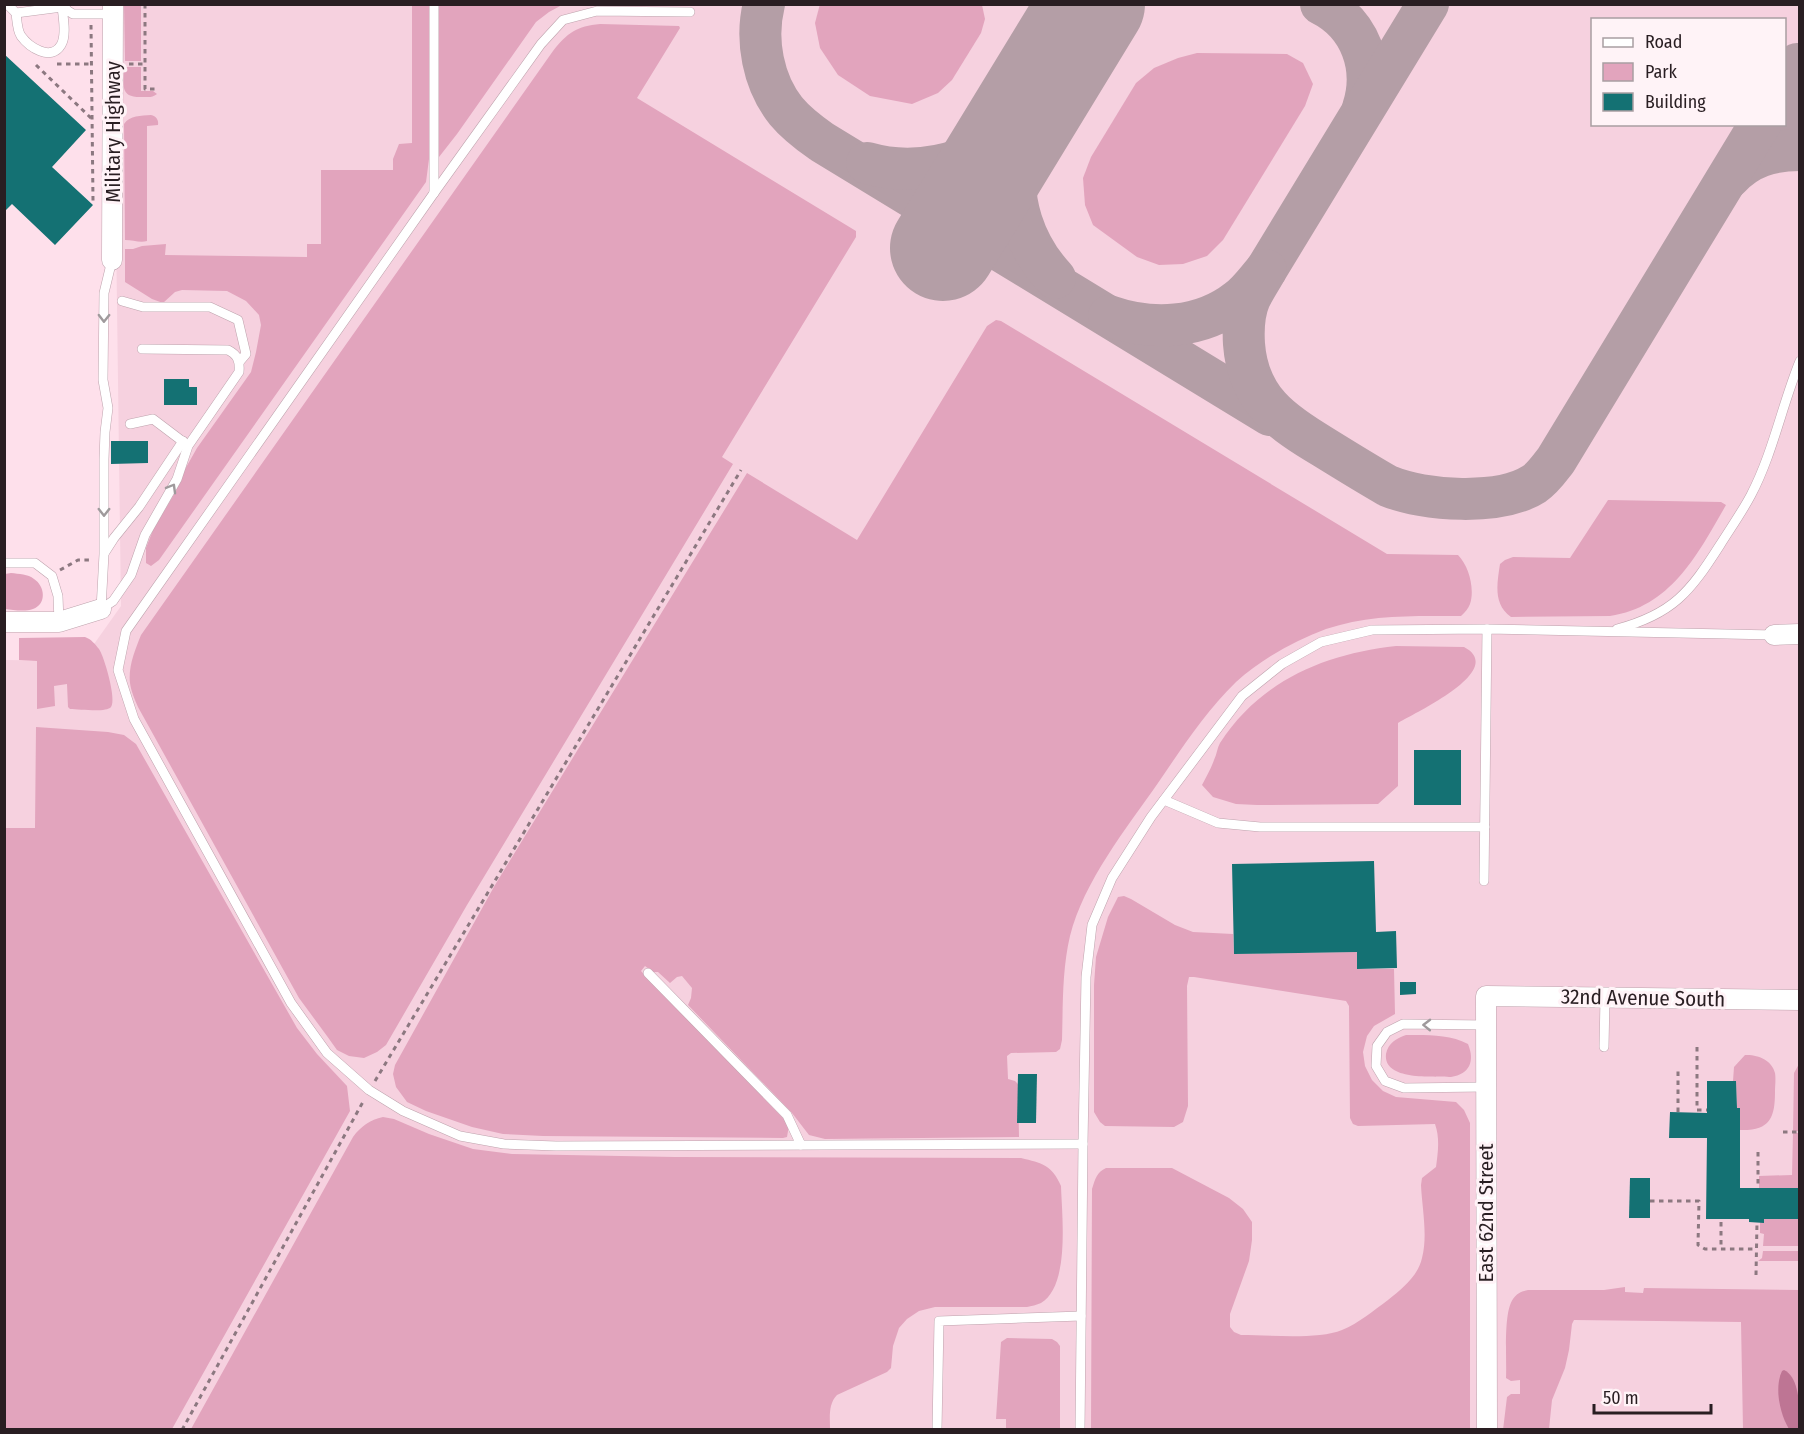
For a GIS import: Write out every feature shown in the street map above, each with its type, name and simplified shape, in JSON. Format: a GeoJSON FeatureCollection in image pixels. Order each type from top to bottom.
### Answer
{"type":"FeatureCollection","features":[{"type":"Feature","properties":{"kind":"street","name":"Military Highway"},"geometry":{"type":"LineString","coordinates":[[112,260],[113,9]]}},
{"type":"Feature","properties":{"kind":"street"},"geometry":{"type":"LineString","coordinates":[[4,622],[60,622],[100,609]]}},
{"type":"Feature","properties":{"kind":"street"},"geometry":{"type":"LineString","coordinates":[[1774,635],[1800,634]]}},
{"type":"Feature","properties":{"kind":"street","name":"32nd Avenue South"},"geometry":{"type":"LineString","coordinates":[[1486,996],[1800,1000]]}},
{"type":"Feature","properties":{"kind":"street","name":"East 62nd Street"},"geometry":{"type":"LineString","coordinates":[[1486,996],[1487,1430]]}},
{"type":"Feature","properties":{"kind":"lane"},"geometry":{"type":"LineString","coordinates":[[7,4],[16,13],[20,35],[35,49],[45,53],[60,46],[63,39],[63,5]]}},
{"type":"Feature","properties":{"kind":"lane"},"geometry":{"type":"LineString","coordinates":[[434,4],[434,193]]}},
{"type":"Feature","properties":{"kind":"lane"},"geometry":{"type":"LineString","coordinates":[[16,13],[63,5]]}},
{"type":"Feature","properties":{"kind":"lane"},"geometry":{"type":"LineString","coordinates":[[63,5],[73,14],[113,9]]}},
{"type":"Feature","properties":{"kind":"lane"},"geometry":{"type":"LineString","coordinates":[[690,12],[597,11],[563,20],[541,44],[126,631],[118,670],[135,719],[291,1003],[327,1053],[369,1090],[403,1111],[460,1136],[504,1144],[556,1146],[1083,1144]]}},
{"type":"Feature","properties":{"kind":"lane"},"geometry":{"type":"LineString","coordinates":[[100,609],[104,554],[105,432],[108,408],[103,380],[104,293],[112,260]]}},
{"type":"Feature","properties":{"kind":"lane"},"geometry":{"type":"LineString","coordinates":[[104,554],[185,443],[232,384],[239,372],[240,361],[246,354],[238,320],[210,307],[143,308],[122,301]]}},
{"type":"Feature","properties":{"kind":"lane"},"geometry":{"type":"LineString","coordinates":[[142,349],[228,350],[234,353],[240,361]]}},
{"type":"Feature","properties":{"kind":"lane"},"geometry":{"type":"LineString","coordinates":[[1608,632],[1663,612],[1681,598],[1698,579],[1751,496],[1762,472],[1800,361]]}},
{"type":"Feature","properties":{"kind":"lane"},"geometry":{"type":"LineString","coordinates":[[130,424],[153,419],[185,443]]}},
{"type":"Feature","properties":{"kind":"lane"},"geometry":{"type":"LineString","coordinates":[[100,609],[113,602],[130,574],[146,535],[177,479],[185,443]]}},
{"type":"Feature","properties":{"kind":"lane"},"geometry":{"type":"LineString","coordinates":[[4,563],[35,563],[52,576],[58,596],[60,622]]}},
{"type":"Feature","properties":{"kind":"lane"},"geometry":{"type":"LineString","coordinates":[[1484,881],[1487,629]]}},
{"type":"Feature","properties":{"kind":"lane"},"geometry":{"type":"LineString","coordinates":[[1080,1430],[1086,976],[1092,926],[1112,878],[1164,800],[1242,696],[1282,664],[1321,642],[1372,630],[1487,629],[1774,635]]}},
{"type":"Feature","properties":{"kind":"lane"},"geometry":{"type":"LineString","coordinates":[[1164,800],[1218,824],[1260,827],[1485,827]]}},
{"type":"Feature","properties":{"kind":"lane"},"geometry":{"type":"LineString","coordinates":[[648,973],[787,1114],[801,1145]]}},
{"type":"Feature","properties":{"kind":"lane"},"geometry":{"type":"LineString","coordinates":[[1604,1047],[1605,998]]}},
{"type":"Feature","properties":{"kind":"lane"},"geometry":{"type":"LineString","coordinates":[[1485,1087],[1404,1088],[1385,1081],[1376,1066],[1377,1046],[1387,1032],[1404,1024],[1486,1025]]}},
{"type":"Feature","properties":{"kind":"lane"},"geometry":{"type":"LineString","coordinates":[[937,1430],[939,1321],[1081,1316]]}},
{"type":"Feature","properties":{"kind":"path"},"geometry":{"type":"LineString","coordinates":[[145,4],[146,89],[157,89]]}},
{"type":"Feature","properties":{"kind":"path"},"geometry":{"type":"LineString","coordinates":[[28,58],[92,119]]}},
{"type":"Feature","properties":{"kind":"path"},"geometry":{"type":"LineString","coordinates":[[36,65],[45,64]]}},
{"type":"Feature","properties":{"kind":"path"},"geometry":{"type":"LineString","coordinates":[[54,64],[145,64]]}},
{"type":"Feature","properties":{"kind":"path"},"geometry":{"type":"LineString","coordinates":[[182,1430],[369,1090],[741,470]]}},
{"type":"Feature","properties":{"kind":"path"},"geometry":{"type":"LineString","coordinates":[[52,576],[78,560],[95,560]]}},
{"type":"Feature","properties":{"kind":"path"},"geometry":{"type":"LineString","coordinates":[[1697,1047],[1697,1110],[1707,1110]]}},
{"type":"Feature","properties":{"kind":"path"},"geometry":{"type":"LineString","coordinates":[[1678,1070],[1678,1113]]}},
{"type":"Feature","properties":{"kind":"path"},"geometry":{"type":"LineString","coordinates":[[1783,1132],[1800,1132]]}},
{"type":"Feature","properties":{"kind":"path"},"geometry":{"type":"LineString","coordinates":[[1758,1152],[1758,1188]]}},
{"type":"Feature","properties":{"kind":"path"},"geometry":{"type":"LineString","coordinates":[[1650,1201],[1698,1201],[1698,1245],[1705,1249],[1756,1249]]}},
{"type":"Feature","properties":{"kind":"path"},"geometry":{"type":"LineString","coordinates":[[1721,1222],[1721,1249]]}},
{"type":"Feature","properties":{"kind":"path"},"geometry":{"type":"LineString","coordinates":[[1756,1222],[1756,1275]]}},
{"type":"Feature","properties":{"kind":"shaded area"},"geometry":{"type":"Polygon","coordinates":[[[113,5],[1799,5],[1799,1429],[5,1430],[5,660],[82,661],[121,606],[113,5]]]}},
{"type":"Feature","properties":{"kind":"shaded area"},"geometry":{"type":"Polygon","coordinates":[[[1784,1370],[1794,1380],[1799,1406],[1799,1429],[1789,1429],[1781,1409],[1778,1385],[1784,1370]]]}},
{"type":"Feature","properties":{"kind":"green space"},"geometry":{"type":"Polygon","coordinates":[[[820,4],[982,5],[985,19],[981,33],[952,80],[938,93],[912,104],[870,96],[838,75],[820,48],[815,23],[820,4]]]}},
{"type":"Feature","properties":{"kind":"green space"},"geometry":{"type":"Polygon","coordinates":[[[124,5],[141,5],[141,61],[125,61],[124,5]]]}},
{"type":"Feature","properties":{"kind":"green space"},"geometry":{"type":"Polygon","coordinates":[[[412,5],[429,5],[429,159],[426,182],[159,560],[151,566],[146,563],[146,548],[153,530],[176,491],[197,448],[251,372],[261,325],[259,315],[246,301],[227,291],[182,290],[175,292],[163,303],[152,299],[125,282],[125,249],[166,244],[165,255],[307,257],[307,244],[321,244],[321,170],[393,170],[393,159],[399,144],[412,143],[412,5]]]}},
{"type":"Feature","properties":{"kind":"green space"},"geometry":{"type":"Polygon","coordinates":[[[437,5],[562,5],[536,22],[439,157],[436,151],[437,5]]]}},
{"type":"Feature","properties":{"kind":"green space"},"geometry":{"type":"Polygon","coordinates":[[[600,24],[679,26],[680,28],[637,98],[856,231],[856,237],[722,457],[733,464],[467,905],[386,1045],[364,1058],[349,1056],[337,1050],[299,998],[138,707],[130,683],[132,659],[141,635],[553,51],[563,39],[573,32],[600,24]]]}},
{"type":"Feature","properties":{"kind":"green space"},"geometry":{"type":"Polygon","coordinates":[[[1197,53],[1287,54],[1303,63],[1313,84],[1305,106],[1223,240],[1207,256],[1183,264],[1159,265],[1137,257],[1093,225],[1085,205],[1083,178],[1091,157],[1136,83],[1154,68],[1197,53]]]}},
{"type":"Feature","properties":{"kind":"green space"},"geometry":{"type":"Polygon","coordinates":[[[124,67],[141,67],[141,91],[153,91],[157,94],[150,97],[135,97],[126,93],[124,67]]]}},
{"type":"Feature","properties":{"kind":"green space"},"geometry":{"type":"Polygon","coordinates":[[[151,115],[157,119],[158,125],[147,126],[147,241],[125,240],[124,124],[133,117],[151,115]]]}},
{"type":"Feature","properties":{"kind":"green space"},"geometry":{"type":"Polygon","coordinates":[[[996,320],[1387,554],[1458,555],[1470,578],[1472,592],[1470,604],[1461,616],[1376,618],[1326,629],[1267,658],[1236,682],[1214,706],[1107,856],[1085,895],[1076,916],[1067,949],[1060,1049],[1056,1052],[1011,1053],[1007,1056],[1008,1079],[1018,1084],[1019,1137],[825,1139],[809,1135],[792,1113],[688,1005],[692,988],[682,976],[670,983],[658,972],[653,972],[645,966],[641,971],[789,1125],[787,1137],[503,1134],[472,1127],[407,1102],[396,1087],[393,1074],[395,1065],[495,885],[747,473],[857,540],[987,326],[996,320]]]}},
{"type":"Feature","properties":{"kind":"green space"},"geometry":{"type":"Polygon","coordinates":[[[1608,500],[1721,502],[1726,505],[1705,542],[1680,576],[1650,602],[1631,611],[1610,616],[1511,617],[1505,612],[1499,600],[1497,586],[1500,564],[1513,557],[1570,558],[1608,500]]]}},
{"type":"Feature","properties":{"kind":"green space"},"geometry":{"type":"Polygon","coordinates":[[[5,574],[32,577],[38,582],[43,595],[38,607],[26,610],[5,609],[5,574]]]}},
{"type":"Feature","properties":{"kind":"green space"},"geometry":{"type":"Polygon","coordinates":[[[85,637],[97,647],[104,660],[111,687],[111,707],[98,710],[70,709],[67,684],[54,686],[55,706],[37,709],[37,661],[19,660],[19,638],[85,637]]]}},
{"type":"Feature","properties":{"kind":"green space"},"geometry":{"type":"Polygon","coordinates":[[[1396,646],[1464,647],[1474,656],[1474,667],[1467,679],[1454,690],[1398,723],[1398,786],[1378,804],[1236,804],[1213,797],[1202,785],[1220,743],[1236,721],[1255,702],[1275,687],[1320,664],[1344,656],[1396,646]]]}},
{"type":"Feature","properties":{"kind":"green space"},"geometry":{"type":"Polygon","coordinates":[[[36,727],[108,732],[124,735],[136,744],[297,1028],[317,1054],[347,1086],[350,1111],[172,1429],[5,1429],[4,828],[35,828],[36,727]]]}},
{"type":"Feature","properties":{"kind":"green space"},"geometry":{"type":"Polygon","coordinates":[[[1124,896],[1175,925],[1193,932],[1233,934],[1234,954],[1357,952],[1357,969],[1394,969],[1395,1014],[1374,1026],[1367,1036],[1363,1052],[1365,1066],[1372,1080],[1383,1091],[1396,1097],[1456,1102],[1464,1110],[1470,1123],[1470,1429],[1091,1430],[1092,1189],[1100,1172],[1106,1168],[1172,1168],[1229,1198],[1243,1209],[1252,1222],[1252,1240],[1249,1261],[1230,1314],[1230,1327],[1241,1335],[1307,1336],[1332,1333],[1354,1324],[1393,1296],[1413,1276],[1420,1265],[1424,1249],[1422,1178],[1436,1167],[1438,1150],[1435,1124],[1358,1126],[1353,1124],[1350,1118],[1349,1006],[1346,1001],[1194,977],[1189,977],[1187,986],[1188,1106],[1183,1122],[1174,1127],[1105,1126],[1100,1122],[1094,1112],[1096,957],[1108,917],[1118,897],[1124,896]]]}},
{"type":"Feature","properties":{"kind":"green space"},"geometry":{"type":"Polygon","coordinates":[[[1406,1035],[1446,1037],[1468,1044],[1471,1061],[1467,1070],[1451,1077],[1411,1075],[1392,1069],[1387,1063],[1386,1054],[1393,1042],[1406,1035]]]}},
{"type":"Feature","properties":{"kind":"green space"},"geometry":{"type":"Polygon","coordinates":[[[1745,1055],[1763,1059],[1773,1068],[1775,1101],[1772,1116],[1764,1126],[1740,1130],[1740,1108],[1737,1108],[1736,1081],[1733,1081],[1734,1067],[1745,1055]]]}},
{"type":"Feature","properties":{"kind":"green space"},"geometry":{"type":"Polygon","coordinates":[[[1799,1064],[1799,1131],[1793,1131],[1794,1073],[1799,1064]]]}},
{"type":"Feature","properties":{"kind":"green space"},"geometry":{"type":"Polygon","coordinates":[[[383,1117],[394,1119],[473,1149],[512,1154],[1021,1158],[1050,1169],[1061,1186],[1063,1232],[1060,1266],[1050,1294],[1041,1303],[1027,1307],[935,1307],[919,1311],[907,1319],[899,1328],[893,1346],[891,1368],[837,1395],[831,1407],[830,1429],[191,1429],[353,1137],[366,1124],[383,1117]]]}},
{"type":"Feature","properties":{"kind":"green space"},"geometry":{"type":"Polygon","coordinates":[[[1793,1133],[1799,1133],[1799,1188],[1759,1188],[1759,1176],[1792,1175],[1793,1133]]]}},
{"type":"Feature","properties":{"kind":"green space"},"geometry":{"type":"Polygon","coordinates":[[[1764,1219],[1799,1219],[1799,1246],[1763,1246],[1764,1234],[1760,1233],[1760,1222],[1764,1219]]]}},
{"type":"Feature","properties":{"kind":"green space"},"geometry":{"type":"Polygon","coordinates":[[[1763,1251],[1799,1251],[1799,1261],[1758,1261],[1762,1258],[1763,1251]]]}},
{"type":"Feature","properties":{"kind":"green space"},"geometry":{"type":"Polygon","coordinates":[[[1625,1287],[1625,1292],[1643,1293],[1644,1288],[1799,1290],[1799,1429],[1743,1429],[1741,1322],[1574,1320],[1565,1368],[1552,1400],[1549,1429],[1503,1430],[1507,1397],[1511,1394],[1520,1394],[1520,1380],[1511,1381],[1506,1378],[1508,1315],[1515,1297],[1528,1290],[1604,1290],[1625,1287]]]}},
{"type":"Feature","properties":{"kind":"green space"},"geometry":{"type":"Polygon","coordinates":[[[1007,1338],[1052,1339],[1060,1346],[1060,1429],[1006,1429],[1006,1419],[996,1419],[1001,1342],[1007,1338]]]}},
{"type":"Feature","properties":{"kind":"building"},"geometry":{"type":"Polygon","coordinates":[[[4,54],[86,130],[52,167],[93,205],[55,245],[12,204],[4,212],[4,54]]]}},
{"type":"Feature","properties":{"kind":"building"},"geometry":{"type":"Polygon","coordinates":[[[164,379],[189,379],[189,387],[197,387],[197,405],[164,405],[164,379]]]}},
{"type":"Feature","properties":{"kind":"building"},"geometry":{"type":"Polygon","coordinates":[[[111,441],[148,441],[148,463],[111,464],[111,441]]]}},
{"type":"Feature","properties":{"kind":"building"},"geometry":{"type":"Polygon","coordinates":[[[1414,750],[1461,750],[1461,805],[1414,805],[1414,750]]]}},
{"type":"Feature","properties":{"kind":"building"},"geometry":{"type":"Polygon","coordinates":[[[1374,861],[1376,932],[1396,931],[1397,968],[1357,969],[1357,952],[1234,954],[1232,864],[1374,861]]]}},
{"type":"Feature","properties":{"kind":"building"},"geometry":{"type":"Polygon","coordinates":[[[1400,982],[1416,982],[1416,994],[1400,995],[1400,982]]]}},
{"type":"Feature","properties":{"kind":"building"},"geometry":{"type":"Polygon","coordinates":[[[1018,1074],[1037,1074],[1036,1123],[1017,1123],[1018,1074]]]}},
{"type":"Feature","properties":{"kind":"building"},"geometry":{"type":"Polygon","coordinates":[[[1707,1081],[1736,1081],[1737,1108],[1740,1108],[1740,1188],[1800,1188],[1800,1219],[1764,1219],[1764,1223],[1749,1222],[1749,1219],[1706,1219],[1707,1138],[1669,1138],[1670,1112],[1707,1113],[1707,1081]]]}},
{"type":"Feature","properties":{"kind":"building"},"geometry":{"type":"Polygon","coordinates":[[[1630,1178],[1650,1178],[1650,1218],[1629,1218],[1630,1178]]]}},
{"type":"Feature","properties":{"kind":"taxiway"},"geometry":{"type":"LineString","coordinates":[[764,4],[760,32],[767,74],[778,100],[803,128],[822,142],[1270,415]]}},
{"type":"Feature","properties":{"kind":"taxiway"},"geometry":{"type":"LineString","coordinates":[[1321,4],[1346,23],[1362,48],[1368,78],[1363,108]]}},
{"type":"Feature","properties":{"kind":"taxiway"},"geometry":{"type":"LineString","coordinates":[[1266,270],[1428,4]]}},
{"type":"Feature","properties":{"kind":"taxiway"},"geometry":{"type":"LineString","coordinates":[[1797,64],[1791,81],[1790,102],[1800,125]]}},
{"type":"Feature","properties":{"kind":"taxiway"},"geometry":{"type":"LineString","coordinates":[[867,163],[884,167],[920,168],[938,166],[972,155],[1003,136],[1040,90],[1020,147],[1015,172],[1015,188],[1017,205],[1027,237],[1055,278]]}},
{"type":"Feature","properties":{"kind":"taxiway"},"geometry":{"type":"LineString","coordinates":[[1109,316],[1142,324],[1192,322],[1224,310],[1249,290],[1266,270],[1248,303],[1244,320],[1244,344],[1252,380],[1260,394],[1281,418],[1294,429],[1388,486],[1441,498],[1502,496],[1534,484],[1556,460],[1759,126]]}},
{"type":"Feature","properties":{"kind":"taxiway"},"geometry":{"type":"LineString","coordinates":[[1729,178],[1744,165],[1761,156],[1780,151],[1800,150]]}},
{"type":"Feature","properties":{"kind":"runway"},"geometry":{"type":"LineString","coordinates":[[943,248],[1092,4]]}}]}
